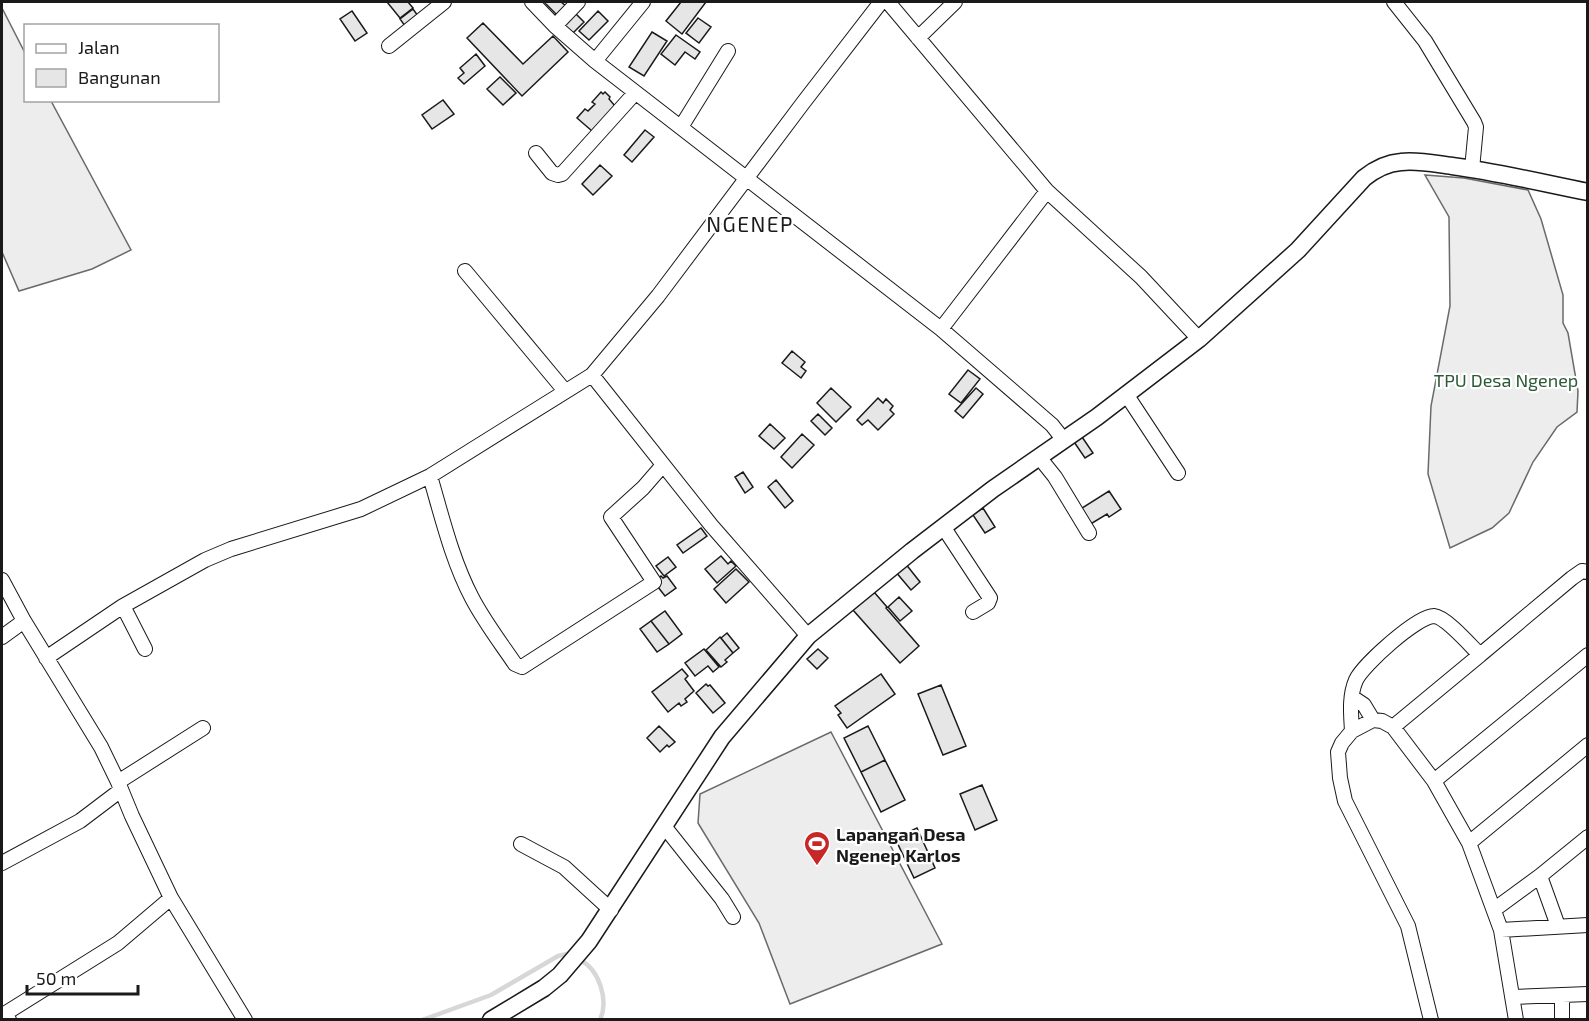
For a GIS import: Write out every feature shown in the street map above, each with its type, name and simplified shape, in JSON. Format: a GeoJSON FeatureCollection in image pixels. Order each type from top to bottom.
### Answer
{"type":"FeatureCollection","features":[{"type":"Feature","properties":{"kind":"street"},"geometry":{"type":"LineString","coordinates":[[389,46],[444,2]]}},
{"type":"Feature","properties":{"kind":"street"},"geometry":{"type":"LineString","coordinates":[[532,2],[595,61],[941,329],[1052,425],[1063,439]]}},
{"type":"Feature","properties":{"kind":"street"},"geometry":{"type":"LineString","coordinates":[[555,26],[578,2]]}},
{"type":"Feature","properties":{"kind":"street"},"geometry":{"type":"LineString","coordinates":[[595,61],[643,2]]}},
{"type":"Feature","properties":{"kind":"street"},"geometry":{"type":"LineString","coordinates":[[46,658],[123,606],[212,556],[361,509],[430,476],[592,375],[658,296],[881,2]]}},
{"type":"Feature","properties":{"kind":"street"},"geometry":{"type":"LineString","coordinates":[[888,2],[1047,192],[1141,277],[1199,339]]}},
{"type":"Feature","properties":{"kind":"street"},"geometry":{"type":"LineString","coordinates":[[918,38],[955,2]]}},
{"type":"Feature","properties":{"kind":"street"},"geometry":{"type":"LineString","coordinates":[[1394,2],[1425,41],[1474,122],[1476,127],[1472,169]]}},
{"type":"Feature","properties":{"kind":"street"},"geometry":{"type":"LineString","coordinates":[[681,127],[728,51]]}},
{"type":"Feature","properties":{"kind":"street"},"geometry":{"type":"LineString","coordinates":[[536,153],[552,173],[562,174],[636,93]]}},
{"type":"Feature","properties":{"kind":"street"},"geometry":{"type":"LineString","coordinates":[[491,1020],[534,995],[560,975],[589,941],[722,737],[808,636],[912,551],[1199,339],[1298,250],[1364,178],[1372,172],[1402,162],[1472,169],[1587,192]]}},
{"type":"Feature","properties":{"kind":"street"},"geometry":{"type":"LineString","coordinates":[[941,329],[1047,192]]}},
{"type":"Feature","properties":{"kind":"street"},"geometry":{"type":"LineString","coordinates":[[465,271],[565,391]]}},
{"type":"Feature","properties":{"kind":"street"},"geometry":{"type":"LineString","coordinates":[[592,375],[711,525],[808,636]]}},
{"type":"Feature","properties":{"kind":"street"},"geometry":{"type":"LineString","coordinates":[[1126,394],[1178,473]]}},
{"type":"Feature","properties":{"kind":"street"},"geometry":{"type":"LineString","coordinates":[[1039,457],[1058,482],[1089,533]]}},
{"type":"Feature","properties":{"kind":"street"},"geometry":{"type":"LineString","coordinates":[[430,476],[445,530],[468,590],[479,611],[515,664],[522,667],[654,582],[612,517],[643,488],[663,465]]}},
{"type":"Feature","properties":{"kind":"street"},"geometry":{"type":"LineString","coordinates":[[944,528],[990,598],[988,603],[974,612]]}},
{"type":"Feature","properties":{"kind":"street"},"geometry":{"type":"LineString","coordinates":[[1393,727],[1572,578],[1582,572],[1587,572]]}},
{"type":"Feature","properties":{"kind":"street"},"geometry":{"type":"LineString","coordinates":[[2,580],[46,658],[96,737],[171,898],[245,1020]]}},
{"type":"Feature","properties":{"kind":"street"},"geometry":{"type":"LineString","coordinates":[[123,606],[145,650]]}},
{"type":"Feature","properties":{"kind":"street"},"geometry":{"type":"LineString","coordinates":[[1353,731],[1352,697],[1355,682],[1366,667],[1402,634],[1423,619],[1432,616],[1440,618],[1480,655]]}},
{"type":"Feature","properties":{"kind":"street"},"geometry":{"type":"LineString","coordinates":[[2,637],[24,621]]}},
{"type":"Feature","properties":{"kind":"street"},"geometry":{"type":"LineString","coordinates":[[1434,781],[1587,655]]}},
{"type":"Feature","properties":{"kind":"street"},"geometry":{"type":"LineString","coordinates":[[1352,697],[1364,705],[1373,720]]}},
{"type":"Feature","properties":{"kind":"street"},"geometry":{"type":"LineString","coordinates":[[1431,1020],[1404,918],[1345,801],[1340,778],[1338,752],[1346,737],[1373,720],[1382,721],[1393,727],[1434,781],[1469,843],[1501,930],[1516,1020]]}},
{"type":"Feature","properties":{"kind":"street"},"geometry":{"type":"LineString","coordinates":[[2,863],[80,821],[119,786],[203,728]]}},
{"type":"Feature","properties":{"kind":"street"},"geometry":{"type":"LineString","coordinates":[[1469,843],[1587,745]]}},
{"type":"Feature","properties":{"kind":"street"},"geometry":{"type":"LineString","coordinates":[[664,826],[722,899],[733,917]]}},
{"type":"Feature","properties":{"kind":"street"},"geometry":{"type":"LineString","coordinates":[[1495,909],[1587,837]]}},
{"type":"Feature","properties":{"kind":"street"},"geometry":{"type":"LineString","coordinates":[[521,844],[564,867],[610,910]]}},
{"type":"Feature","properties":{"kind":"street"},"geometry":{"type":"LineString","coordinates":[[1540,876],[1557,926]]}},
{"type":"Feature","properties":{"kind":"street"},"geometry":{"type":"LineString","coordinates":[[9,1020],[6,1012],[118,943],[171,898]]}},
{"type":"Feature","properties":{"kind":"street"},"geometry":{"type":"LineString","coordinates":[[1501,930],[1587,925]]}},
{"type":"Feature","properties":{"kind":"street"},"geometry":{"type":"LineString","coordinates":[[1512,997],[1587,994]]}},
{"type":"Feature","properties":{"kind":"street"},"geometry":{"type":"LineString","coordinates":[[1562,995],[1562,1020]]}},
{"type":"Feature","properties":{"kind":"shaded area"},"geometry":{"type":"Polygon","coordinates":[[[2,8],[24,51],[24,102],[52,102],[131,250],[92,269],[19,291],[2,252],[2,8]]]}},
{"type":"Feature","properties":{"kind":"shaded area","name":"TPU Desa Ngenep"},"geometry":{"type":"Polygon","coordinates":[[[1425,175],[1464,178],[1528,190],[1541,219],[1563,295],[1563,323],[1568,333],[1578,391],[1577,412],[1557,427],[1533,462],[1509,513],[1492,528],[1450,548],[1428,474],[1431,406],[1450,306],[1449,217],[1425,175]]]}},
{"type":"Feature","properties":{"kind":"shaded area","name":"Lapangan Desa Ngenep Karlos"},"geometry":{"type":"Polygon","coordinates":[[[831,732],[942,944],[790,1004],[759,923],[698,823],[700,794],[831,732]]]}},
{"type":"Feature","properties":{"kind":"building"},"geometry":{"type":"Polygon","coordinates":[[[387,2],[408,2],[413,8],[400,18],[387,2]]]}},
{"type":"Feature","properties":{"kind":"building"},"geometry":{"type":"Polygon","coordinates":[[[561,2],[566,6],[557,15],[545,3],[561,2]]]}},
{"type":"Feature","properties":{"kind":"building"},"geometry":{"type":"Polygon","coordinates":[[[681,2],[706,2],[682,34],[666,21],[681,2]]]}},
{"type":"Feature","properties":{"kind":"building"},"geometry":{"type":"Polygon","coordinates":[[[413,9],[418,16],[405,26],[400,19],[413,9]]]}},
{"type":"Feature","properties":{"kind":"building"},"geometry":{"type":"Polygon","coordinates":[[[352,11],[367,33],[355,41],[340,19],[352,11]]]}},
{"type":"Feature","properties":{"kind":"building"},"geometry":{"type":"Polygon","coordinates":[[[573,11],[584,22],[570,36],[559,25],[573,11]]]}},
{"type":"Feature","properties":{"kind":"building"},"geometry":{"type":"Polygon","coordinates":[[[598,11],[608,21],[589,40],[579,31],[598,11]]]}},
{"type":"Feature","properties":{"kind":"building"},"geometry":{"type":"Polygon","coordinates":[[[698,18],[711,27],[699,43],[686,33],[698,18]]]}},
{"type":"Feature","properties":{"kind":"building"},"geometry":{"type":"Polygon","coordinates":[[[483,23],[523,64],[553,36],[568,52],[522,96],[467,38],[483,23]]]}},
{"type":"Feature","properties":{"kind":"building"},"geometry":{"type":"Polygon","coordinates":[[[652,32],[667,41],[644,76],[629,67],[652,32]]]}},
{"type":"Feature","properties":{"kind":"building"},"geometry":{"type":"Polygon","coordinates":[[[676,35],[700,52],[695,59],[685,52],[675,65],[661,54],[676,35]]]}},
{"type":"Feature","properties":{"kind":"building"},"geometry":{"type":"Polygon","coordinates":[[[476,54],[485,66],[464,84],[458,78],[464,73],[460,68],[476,54]]]}},
{"type":"Feature","properties":{"kind":"building"},"geometry":{"type":"Polygon","coordinates":[[[500,77],[516,93],[503,105],[487,89],[500,77]]]}},
{"type":"Feature","properties":{"kind":"building"},"geometry":{"type":"Polygon","coordinates":[[[601,92],[603,94],[605,92],[610,97],[609,99],[615,106],[592,131],[577,118],[585,109],[588,111],[595,104],[592,102],[601,92]]]}},
{"type":"Feature","properties":{"kind":"building"},"geometry":{"type":"Polygon","coordinates":[[[443,100],[454,114],[432,129],[422,115],[443,100]]]}},
{"type":"Feature","properties":{"kind":"building"},"geometry":{"type":"Polygon","coordinates":[[[645,130],[654,137],[632,162],[624,155],[645,130]]]}},
{"type":"Feature","properties":{"kind":"building"},"geometry":{"type":"Polygon","coordinates":[[[600,165],[612,176],[593,195],[582,184],[600,165]]]}},
{"type":"Feature","properties":{"kind":"building"},"geometry":{"type":"Polygon","coordinates":[[[792,351],[805,362],[801,367],[806,371],[801,378],[782,363],[792,351]]]}},
{"type":"Feature","properties":{"kind":"building"},"geometry":{"type":"Polygon","coordinates":[[[968,370],[980,379],[961,403],[949,394],[968,370]]]}},
{"type":"Feature","properties":{"kind":"building"},"geometry":{"type":"Polygon","coordinates":[[[831,388],[851,407],[836,422],[817,403],[831,388]]]}},
{"type":"Feature","properties":{"kind":"building"},"geometry":{"type":"Polygon","coordinates":[[[976,388],[983,394],[963,418],[955,411],[976,388]]]}},
{"type":"Feature","properties":{"kind":"building"},"geometry":{"type":"Polygon","coordinates":[[[878,398],[883,403],[886,399],[893,406],[890,410],[894,414],[878,430],[868,420],[862,425],[857,420],[878,398]]]}},
{"type":"Feature","properties":{"kind":"building"},"geometry":{"type":"Polygon","coordinates":[[[818,414],[832,428],[825,435],[811,421],[818,414]]]}},
{"type":"Feature","properties":{"kind":"building"},"geometry":{"type":"Polygon","coordinates":[[[770,424],[785,438],[774,449],[759,436],[770,424]]]}},
{"type":"Feature","properties":{"kind":"building"},"geometry":{"type":"Polygon","coordinates":[[[802,434],[814,445],[792,468],[781,457],[802,434]]]}},
{"type":"Feature","properties":{"kind":"building"},"geometry":{"type":"Polygon","coordinates":[[[1080,434],[1093,453],[1085,458],[1072,439],[1080,434]]]}},
{"type":"Feature","properties":{"kind":"building"},"geometry":{"type":"Polygon","coordinates":[[[743,472],[753,487],[745,493],[735,477],[743,472]]]}},
{"type":"Feature","properties":{"kind":"building"},"geometry":{"type":"Polygon","coordinates":[[[776,480],[793,501],[785,508],[768,487],[776,480]]]}},
{"type":"Feature","properties":{"kind":"building"},"geometry":{"type":"Polygon","coordinates":[[[1109,491],[1121,509],[1089,525],[1079,510],[1109,491]]]}},
{"type":"Feature","properties":{"kind":"building"},"geometry":{"type":"Polygon","coordinates":[[[983,508],[995,527],[985,533],[973,515],[983,508]]]}},
{"type":"Feature","properties":{"kind":"building"},"geometry":{"type":"Polygon","coordinates":[[[701,528],[707,536],[683,553],[677,545],[701,528]]]}},
{"type":"Feature","properties":{"kind":"building"},"geometry":{"type":"Polygon","coordinates":[[[721,556],[728,564],[731,561],[736,566],[717,583],[705,569],[721,556]]]}},
{"type":"Feature","properties":{"kind":"building"},"geometry":{"type":"Polygon","coordinates":[[[668,557],[676,567],[664,576],[656,566],[668,557]]]}},
{"type":"Feature","properties":{"kind":"building"},"geometry":{"type":"Polygon","coordinates":[[[905,563],[920,582],[911,590],[895,571],[905,563]]]}},
{"type":"Feature","properties":{"kind":"building"},"geometry":{"type":"Polygon","coordinates":[[[736,569],[749,582],[726,603],[714,589],[736,569]]]}},
{"type":"Feature","properties":{"kind":"building"},"geometry":{"type":"Polygon","coordinates":[[[661,576],[663,578],[667,576],[676,588],[665,596],[654,582],[661,576]]]}},
{"type":"Feature","properties":{"kind":"building"},"geometry":{"type":"Polygon","coordinates":[[[874,592],[919,646],[900,663],[853,610],[874,592]]]}},
{"type":"Feature","properties":{"kind":"building"},"geometry":{"type":"Polygon","coordinates":[[[899,597],[912,611],[900,621],[888,607],[899,597]]]}},
{"type":"Feature","properties":{"kind":"building"},"geometry":{"type":"Polygon","coordinates":[[[665,611],[682,634],[669,644],[651,621],[665,611]]]}},
{"type":"Feature","properties":{"kind":"building"},"geometry":{"type":"Polygon","coordinates":[[[651,621],[669,644],[657,652],[640,629],[651,621]]]}},
{"type":"Feature","properties":{"kind":"building"},"geometry":{"type":"Polygon","coordinates":[[[727,633],[739,648],[733,653],[721,638],[727,633]]]}},
{"type":"Feature","properties":{"kind":"building"},"geometry":{"type":"Polygon","coordinates":[[[720,637],[733,653],[721,667],[706,650],[720,637]]]}},
{"type":"Feature","properties":{"kind":"building"},"geometry":{"type":"Polygon","coordinates":[[[704,649],[719,667],[713,672],[708,666],[695,676],[685,663],[704,649]]]}},
{"type":"Feature","properties":{"kind":"building"},"geometry":{"type":"Polygon","coordinates":[[[818,649],[828,658],[817,669],[807,659],[818,649]]]}},
{"type":"Feature","properties":{"kind":"building"},"geometry":{"type":"Polygon","coordinates":[[[682,669],[688,676],[685,679],[694,691],[685,699],[687,702],[681,706],[679,703],[668,712],[652,692],[682,669]]]}},
{"type":"Feature","properties":{"kind":"building"},"geometry":{"type":"Polygon","coordinates":[[[881,674],[895,694],[847,728],[838,715],[841,713],[835,706],[881,674]]]}},
{"type":"Feature","properties":{"kind":"building"},"geometry":{"type":"Polygon","coordinates":[[[706,684],[710,685],[725,703],[713,713],[696,693],[706,684]]]}},
{"type":"Feature","properties":{"kind":"building"},"geometry":{"type":"Polygon","coordinates":[[[941,685],[966,746],[943,755],[918,694],[941,685]]]}},
{"type":"Feature","properties":{"kind":"building"},"geometry":{"type":"Polygon","coordinates":[[[659,726],[675,742],[669,747],[667,745],[660,752],[647,738],[659,726]]]}},
{"type":"Feature","properties":{"kind":"building"},"geometry":{"type":"Polygon","coordinates":[[[868,726],[885,760],[861,772],[844,738],[868,726]]]}},
{"type":"Feature","properties":{"kind":"building"},"geometry":{"type":"Polygon","coordinates":[[[885,760],[905,800],[881,812],[861,772],[885,760]]]}},
{"type":"Feature","properties":{"kind":"building"},"geometry":{"type":"Polygon","coordinates":[[[982,785],[997,820],[975,830],[960,794],[982,785]]]}},
{"type":"Feature","properties":{"kind":"building"},"geometry":{"type":"Polygon","coordinates":[[[917,828],[935,868],[914,878],[895,838],[917,828]]]}},
{"type":"Feature","properties":{"kind":"waterway"},"geometry":{"type":"LineString","coordinates":[[422,1020],[491,995],[558,956],[567,954],[572,956]]}},
{"type":"Feature","properties":{"kind":"waterway"},"geometry":{"type":"LineString","coordinates":[[580,960],[592,970],[600,986],[603,995],[603,1012],[600,1020]]}},
{"type":"Feature","properties":{"kind":"place","name":"Lapangan Desa Ngenep Karlos"},"geometry":{"type":"Point","coordinates":[817,867]}},
{"type":"Feature","properties":{"kind":"district","name":"NGENEP"},"geometry":{"type":"Point","coordinates":[750,223]}}]}
